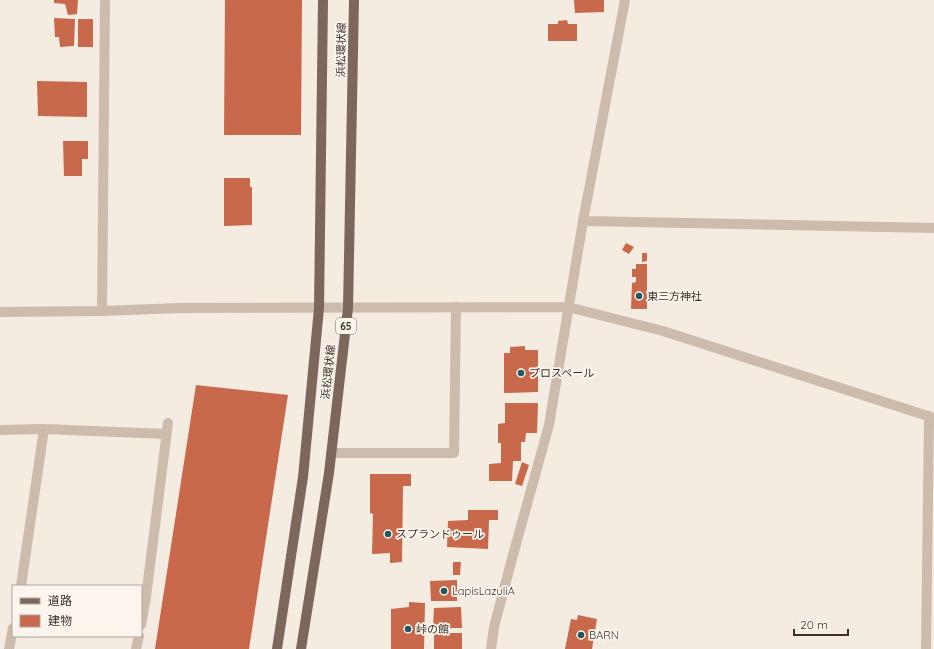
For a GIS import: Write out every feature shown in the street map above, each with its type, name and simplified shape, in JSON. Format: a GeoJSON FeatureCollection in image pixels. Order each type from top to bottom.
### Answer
{"type":"FeatureCollection","features":[{"type":"Feature","properties":{"kind":"main road","name":"浜松環状線"},"geometry":{"type":"LineString","coordinates":[[277,649],[302,477],[319,308],[323,0]]}},
{"type":"Feature","properties":{"kind":"main road","name":"浜松環状線"},"geometry":{"type":"LineString","coordinates":[[302,649],[328,480],[348,308],[354,0]]}},
{"type":"Feature","properties":{"kind":"street"},"geometry":{"type":"LineString","coordinates":[[102,311],[105,0]]}},
{"type":"Feature","properties":{"kind":"street"},"geometry":{"type":"LineString","coordinates":[[491,649],[494,627],[505,584],[549,425],[583,221],[625,0]]}},
{"type":"Feature","properties":{"kind":"street"},"geometry":{"type":"LineString","coordinates":[[583,221],[934,228]]}},
{"type":"Feature","properties":{"kind":"street"},"geometry":{"type":"LineString","coordinates":[[331,452],[454,453],[456,307]]}},
{"type":"Feature","properties":{"kind":"street"},"geometry":{"type":"LineString","coordinates":[[0,312],[102,311],[180,308],[568,307],[663,331],[931,417],[926,649]]}},
{"type":"Feature","properties":{"kind":"street"},"geometry":{"type":"LineString","coordinates":[[142,619],[168,423]]}},
{"type":"Feature","properties":{"kind":"street"},"geometry":{"type":"LineString","coordinates":[[0,430],[44,429],[166,434]]}},
{"type":"Feature","properties":{"kind":"street"},"geometry":{"type":"LineString","coordinates":[[21,585],[44,429]]}},
{"type":"Feature","properties":{"kind":"street"},"geometry":{"type":"LineString","coordinates":[[9,649],[12,633]]}},
{"type":"Feature","properties":{"kind":"street"},"geometry":{"type":"LineString","coordinates":[[136,649],[139,637]]}},
{"type":"Feature","properties":{"kind":"building"},"geometry":{"type":"Polygon","coordinates":[[[54,0],[78,0],[77,14],[68,15],[65,4],[54,3],[54,0]]]}},
{"type":"Feature","properties":{"kind":"building"},"geometry":{"type":"Polygon","coordinates":[[[225,0],[302,0],[301,135],[224,135],[225,0]]]}},
{"type":"Feature","properties":{"kind":"building"},"geometry":{"type":"Polygon","coordinates":[[[574,0],[604,0],[604,12],[575,13],[574,0]]]}},
{"type":"Feature","properties":{"kind":"building"},"geometry":{"type":"Polygon","coordinates":[[[54,18],[75,19],[74,46],[60,47],[59,37],[55,37],[54,18]]]}},
{"type":"Feature","properties":{"kind":"building"},"geometry":{"type":"Polygon","coordinates":[[[78,19],[93,19],[93,47],[78,47],[78,19]]]}},
{"type":"Feature","properties":{"kind":"building"},"geometry":{"type":"Polygon","coordinates":[[[567,20],[568,24],[577,24],[577,41],[548,41],[548,24],[558,24],[558,21],[567,20]]]}},
{"type":"Feature","properties":{"kind":"building"},"geometry":{"type":"Polygon","coordinates":[[[37,81],[87,82],[87,117],[38,116],[37,81]]]}},
{"type":"Feature","properties":{"kind":"building"},"geometry":{"type":"Polygon","coordinates":[[[63,141],[88,141],[88,159],[82,159],[82,176],[64,176],[63,141]]]}},
{"type":"Feature","properties":{"kind":"building"},"geometry":{"type":"Polygon","coordinates":[[[224,178],[250,178],[250,187],[252,187],[252,225],[224,226],[224,178]]]}},
{"type":"Feature","properties":{"kind":"building"},"geometry":{"type":"Polygon","coordinates":[[[626,243],[634,247],[629,254],[622,250],[626,243]]]}},
{"type":"Feature","properties":{"kind":"building"},"geometry":{"type":"Polygon","coordinates":[[[642,253],[647,253],[647,261],[642,262],[642,253]]]}},
{"type":"Feature","properties":{"kind":"building","name":"東三方神社"},"geometry":{"type":"Polygon","coordinates":[[[636,264],[647,264],[647,309],[631,309],[632,283],[636,282],[636,277],[632,277],[632,269],[636,269],[636,264]]]}},
{"type":"Feature","properties":{"kind":"building","name":"プロスペール"},"geometry":{"type":"Polygon","coordinates":[[[525,346],[525,350],[538,350],[538,392],[504,393],[504,353],[510,353],[510,347],[525,346]]]}},
{"type":"Feature","properties":{"kind":"building"},"geometry":{"type":"Polygon","coordinates":[[[196,385],[288,395],[249,649],[155,649],[196,385]]]}},
{"type":"Feature","properties":{"kind":"building"},"geometry":{"type":"Polygon","coordinates":[[[505,403],[538,403],[537,433],[526,433],[525,442],[521,442],[521,461],[513,461],[512,481],[489,481],[489,464],[501,463],[501,443],[498,443],[498,424],[505,423],[505,403]]]}},
{"type":"Feature","properties":{"kind":"building"},"geometry":{"type":"Polygon","coordinates":[[[522,462],[529,465],[522,486],[515,484],[522,462]]]}},
{"type":"Feature","properties":{"kind":"building","name":"スプランドゥール"},"geometry":{"type":"Polygon","coordinates":[[[370,474],[411,474],[411,486],[403,486],[402,562],[390,563],[390,553],[372,554],[373,514],[370,513],[370,474]]]}},
{"type":"Feature","properties":{"kind":"building"},"geometry":{"type":"Polygon","coordinates":[[[468,510],[498,510],[498,520],[489,520],[488,549],[447,547],[448,521],[468,520],[468,510]]]}},
{"type":"Feature","properties":{"kind":"building"},"geometry":{"type":"Polygon","coordinates":[[[453,562],[461,562],[460,575],[453,575],[453,562]]]}},
{"type":"Feature","properties":{"kind":"building","name":"LapisLazuliA"},"geometry":{"type":"Polygon","coordinates":[[[457,580],[457,601],[431,601],[430,581],[457,580]]]}},
{"type":"Feature","properties":{"kind":"building","name":"峠の館"},"geometry":{"type":"Polygon","coordinates":[[[409,602],[425,603],[424,649],[391,649],[391,609],[409,607],[409,602]]]}},
{"type":"Feature","properties":{"kind":"building"},"geometry":{"type":"Polygon","coordinates":[[[461,607],[462,628],[433,628],[434,608],[461,607]]]}},
{"type":"Feature","properties":{"kind":"building","name":"BARN"},"geometry":{"type":"Polygon","coordinates":[[[578,615],[597,619],[592,649],[565,649],[571,619],[577,620],[578,615]]]}},
{"type":"Feature","properties":{"kind":"building"},"geometry":{"type":"Polygon","coordinates":[[[434,633],[462,633],[462,649],[434,649],[434,633]]]}},
{"type":"Feature","properties":{"kind":"place","name":"東三方神社"},"geometry":{"type":"Point","coordinates":[639,296]}},
{"type":"Feature","properties":{"kind":"place","name":"プロスペール"},"geometry":{"type":"Point","coordinates":[521,373]}},
{"type":"Feature","properties":{"kind":"place","name":"スプランドゥール"},"geometry":{"type":"Point","coordinates":[388,534]}},
{"type":"Feature","properties":{"kind":"place","name":"LapisLazuliA"},"geometry":{"type":"Point","coordinates":[444,591]}},
{"type":"Feature","properties":{"kind":"place","name":"峠の館"},"geometry":{"type":"Point","coordinates":[408,629]}},
{"type":"Feature","properties":{"kind":"place","name":"BARN"},"geometry":{"type":"Point","coordinates":[581,635]}}]}
